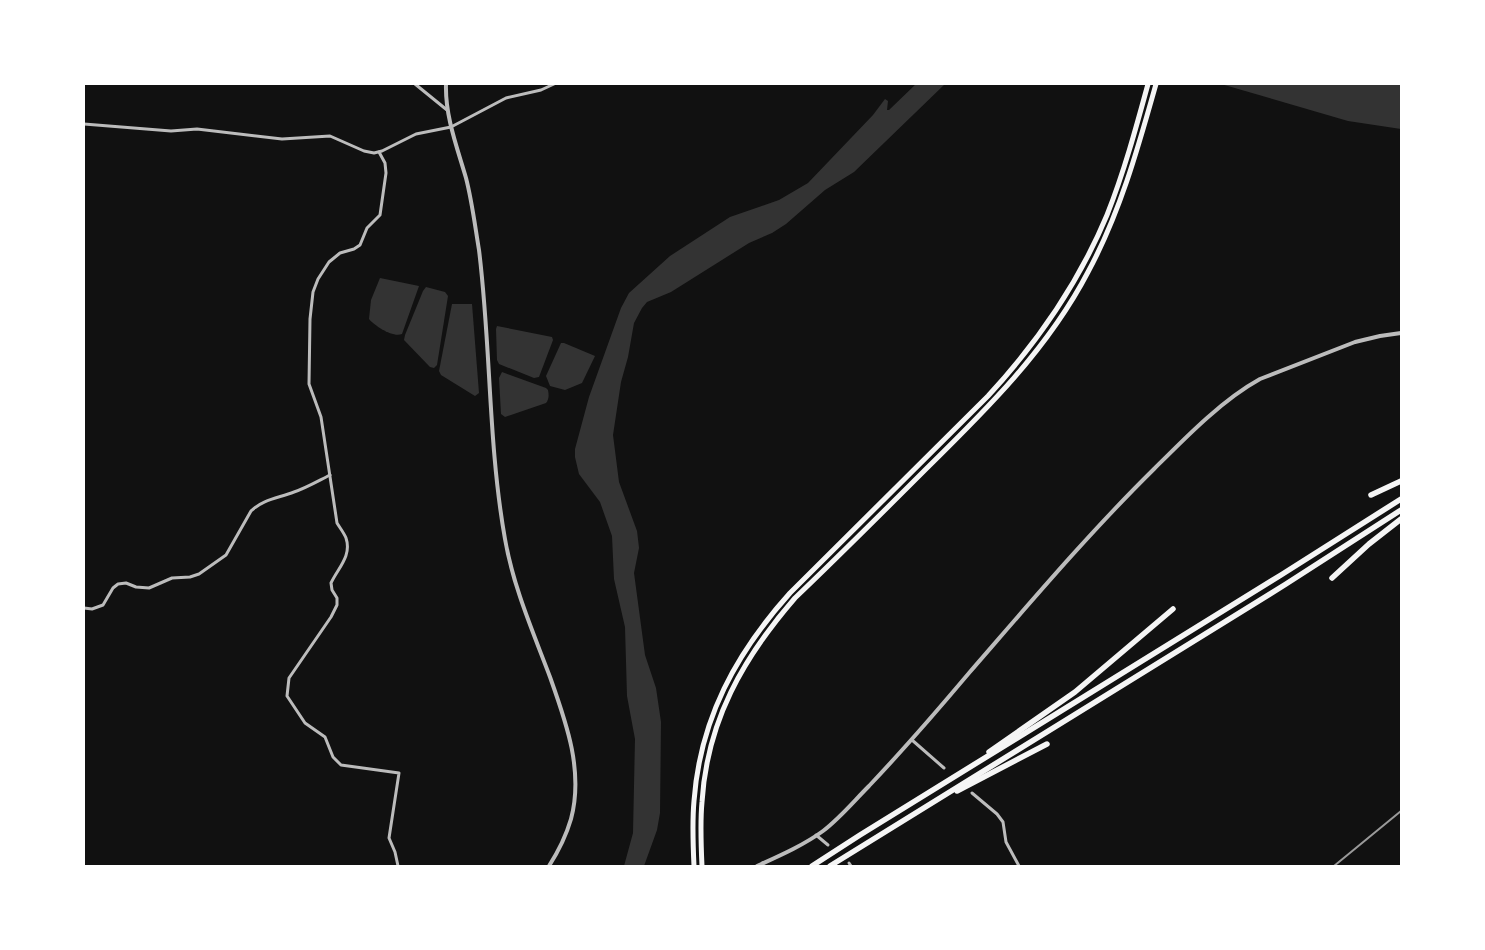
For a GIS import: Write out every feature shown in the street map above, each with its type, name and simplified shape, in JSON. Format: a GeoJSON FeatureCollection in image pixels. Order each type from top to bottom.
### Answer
{"type":"FeatureCollection","features":[{"type":"Feature","properties":{"kind":"highway"},"geometry":{"type":"LineString","coordinates":[[1371,496],[1401,481]]}},
{"type":"Feature","properties":{"kind":"highway"},"geometry":{"type":"LineString","coordinates":[[812,866],[1281,576],[1401,499]]}},
{"type":"Feature","properties":{"kind":"highway"},"geometry":{"type":"LineString","coordinates":[[830,866],[1286,584],[1401,510]]}},
{"type":"Feature","properties":{"kind":"highway"},"geometry":{"type":"LineString","coordinates":[[1332,578],[1369,544],[1401,519]]}},
{"type":"Feature","properties":{"kind":"highway"},"geometry":{"type":"LineString","coordinates":[[935,790],[1075,692],[1173,609]]}},
{"type":"Feature","properties":{"kind":"highway"},"geometry":{"type":"LineString","coordinates":[[902,821],[1047,744]]}},
{"type":"Feature","properties":{"kind":"main road"},"geometry":{"type":"LineString","coordinates":[[694,866],[693,814],[697,775],[716,704],[733,670],[766,621],[790,593],[988,396],[1012,370],[1042,330],[1068,292],[1099,233],[1128,155],[1148,84]]}},
{"type":"Feature","properties":{"kind":"main road"},"geometry":{"type":"LineString","coordinates":[[702,866],[702,799],[710,752],[723,707],[744,666],[772,626],[795,598],[974,422],[1015,378],[1044,341],[1075,296],[1102,246],[1117,210],[1135,157],[1156,84]]}},
{"type":"Feature","properties":{"kind":"street"},"geometry":{"type":"LineString","coordinates":[[415,84],[447,110]]}},
{"type":"Feature","properties":{"kind":"street"},"geometry":{"type":"LineString","coordinates":[[446,84],[447,110],[470,194],[479,251],[496,474],[505,540],[516,582],[567,729],[574,759],[575,789],[571,818],[560,846],[549,866]]}},
{"type":"Feature","properties":{"kind":"street"},"geometry":{"type":"LineString","coordinates":[[84,124],[171,131],[197,129],[282,139],[330,136],[374,153],[416,134],[451,127],[506,98],[541,90],[554,84]]}},
{"type":"Feature","properties":{"kind":"street"},"geometry":{"type":"LineString","coordinates":[[379,152],[385,163],[386,173],[380,216],[367,228],[360,245],[340,253],[329,262],[318,279],[313,292],[310,320],[309,384],[320,417],[337,524],[345,535],[348,546],[345,560],[331,583],[332,590],[337,598],[337,605],[332,617],[289,678],[286,692],[304,723],[325,737],[333,757],[341,765],[399,773],[389,838],[398,866]]}},
{"type":"Feature","properties":{"kind":"street"},"geometry":{"type":"LineString","coordinates":[[757,866],[816,835],[837,819],[912,740],[1122,500],[1223,405],[1260,379],[1355,342],[1380,336],[1401,334]]}},
{"type":"Feature","properties":{"kind":"street"},"geometry":{"type":"LineString","coordinates":[[84,608],[92,609],[103,605],[118,584],[124,583],[136,587],[149,588],[172,578],[190,577],[199,574],[226,555],[251,511],[257,505],[264,501],[295,492],[330,475]]}},
{"type":"Feature","properties":{"kind":"street"},"geometry":{"type":"LineString","coordinates":[[912,740],[944,768]]}},
{"type":"Feature","properties":{"kind":"street"},"geometry":{"type":"LineString","coordinates":[[972,793],[997,814],[1003,822],[1006,842],[1019,866]]}},
{"type":"Feature","properties":{"kind":"street"},"geometry":{"type":"LineString","coordinates":[[816,835],[828,846]]}},
{"type":"Feature","properties":{"kind":"shaded area"},"geometry":{"type":"Polygon","coordinates":[[[916,84],[945,84],[854,172],[825,190],[786,224],[772,233],[749,243],[671,292],[647,302],[634,323],[621,382],[613,435],[619,482],[637,531],[639,548],[634,573],[645,655],[656,688],[661,722],[660,813],[657,830],[644,866],[624,866],[633,833],[635,739],[627,696],[625,627],[614,579],[612,536],[600,502],[579,474],[575,457],[575,449],[589,397],[621,308],[629,293],[670,256],[730,217],[779,200],[808,183],[873,115],[885,99],[888,101],[887,110],[889,110],[916,84]]]}},
{"type":"Feature","properties":{"kind":"shaded area"},"geometry":{"type":"Polygon","coordinates":[[[1221,84],[1401,85],[1401,129],[1348,121],[1221,84]]]}},
{"type":"Feature","properties":{"kind":"shaded area"},"geometry":{"type":"Polygon","coordinates":[[[380,278],[419,286],[402,334],[389,333],[369,319],[371,300],[380,278]]]}},
{"type":"Feature","properties":{"kind":"shaded area"},"geometry":{"type":"Polygon","coordinates":[[[426,287],[445,292],[448,296],[437,365],[434,368],[430,367],[404,340],[426,287]]]}},
{"type":"Feature","properties":{"kind":"shaded area"},"geometry":{"type":"Polygon","coordinates":[[[452,304],[472,304],[479,393],[475,396],[441,375],[439,371],[452,304]]]}},
{"type":"Feature","properties":{"kind":"shaded area"},"geometry":{"type":"Polygon","coordinates":[[[497,326],[552,337],[553,340],[539,377],[534,378],[499,364],[497,360],[497,326]]]}},
{"type":"Feature","properties":{"kind":"shaded area"},"geometry":{"type":"Polygon","coordinates":[[[561,343],[595,356],[582,383],[565,390],[550,386],[546,376],[561,343]]]}},
{"type":"Feature","properties":{"kind":"shaded area"},"geometry":{"type":"Polygon","coordinates":[[[502,372],[546,388],[549,395],[548,400],[546,403],[505,417],[501,414],[499,378],[502,372]]]}},
{"type":"Feature","properties":{"kind":"railway"},"geometry":{"type":"LineString","coordinates":[[1334,866],[1401,811]]}}]}
